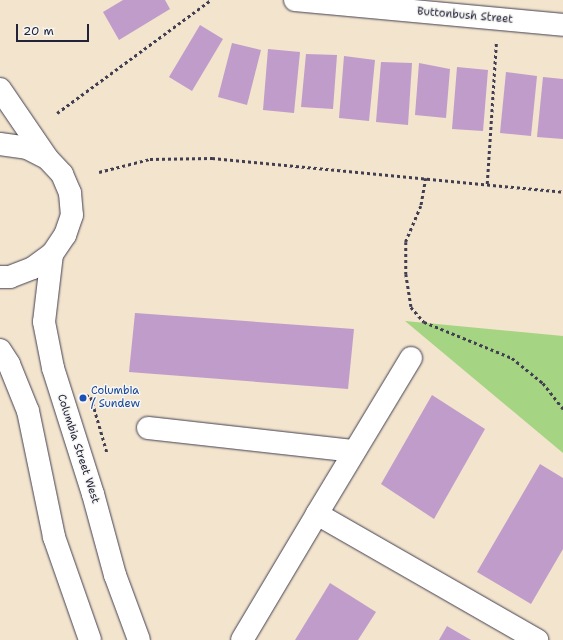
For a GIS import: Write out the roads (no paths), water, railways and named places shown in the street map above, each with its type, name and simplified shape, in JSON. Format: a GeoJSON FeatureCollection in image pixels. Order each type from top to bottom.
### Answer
{"type":"FeatureCollection","features":[{"type":"Feature","properties":{"kind":"street","name":"Buttonbush Street"},"geometry":{"type":"LineString","coordinates":[[295,0],[563,25]]}},
{"type":"Feature","properties":{"kind":"street"},"geometry":{"type":"LineString","coordinates":[[0,89],[47,158],[62,174],[70,194],[72,215],[65,235],[52,254],[33,268],[10,277],[0,278]]}},
{"type":"Feature","properties":{"kind":"street"},"geometry":{"type":"LineString","coordinates":[[0,144],[27,148],[47,158]]}},
{"type":"Feature","properties":{"kind":"street","name":"Columbia Street West"},"geometry":{"type":"LineString","coordinates":[[52,254],[44,322],[53,368],[93,494],[115,575],[139,640]]}},
{"type":"Feature","properties":{"kind":"street"},"geometry":{"type":"LineString","coordinates":[[0,350],[9,364],[28,412],[54,538],[90,640]]}},
{"type":"Feature","properties":{"kind":"street"},"geometry":{"type":"LineString","coordinates":[[242,640],[353,452],[411,358]]}},
{"type":"Feature","properties":{"kind":"street"},"geometry":{"type":"LineString","coordinates":[[148,428],[353,452]]}},
{"type":"Feature","properties":{"kind":"street"},"geometry":{"type":"LineString","coordinates":[[317,514],[537,640]]}},
{"type":"Feature","properties":{"kind":"place","name":"Columbia / Sundew"},"geometry":{"type":"Point","coordinates":[83,398]}}]}
